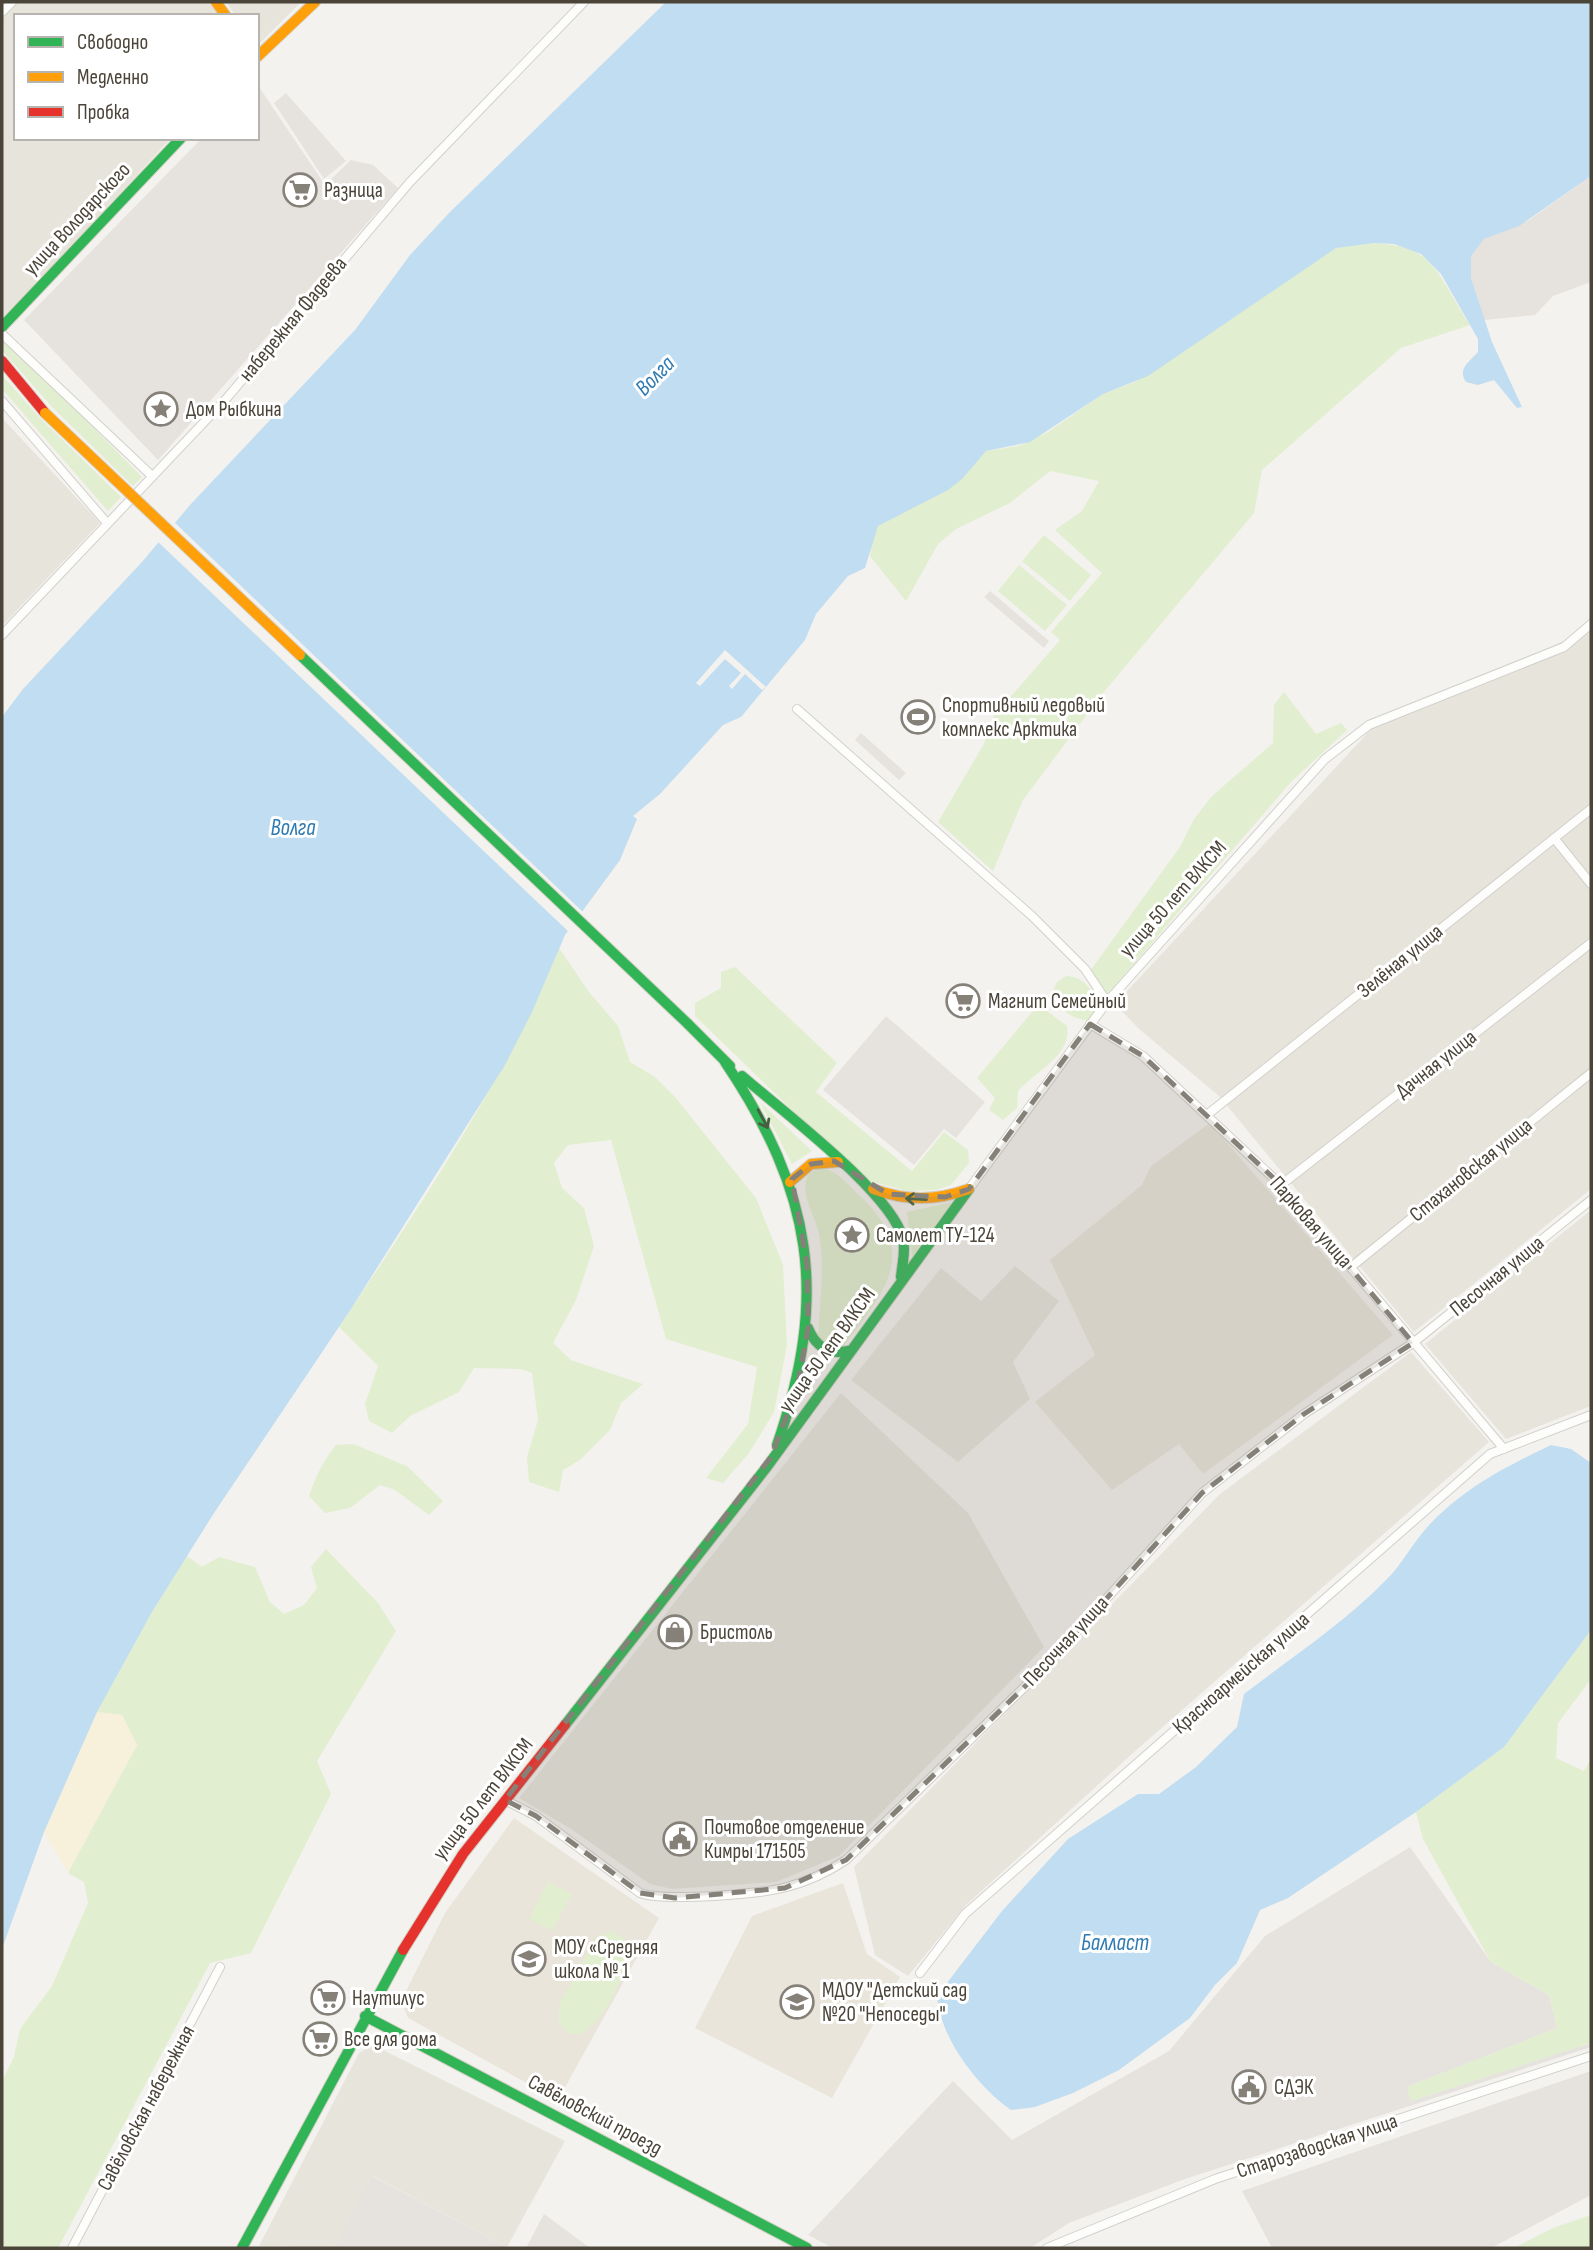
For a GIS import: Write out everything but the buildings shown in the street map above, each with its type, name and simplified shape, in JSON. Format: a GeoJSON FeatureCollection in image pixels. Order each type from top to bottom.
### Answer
{"type":"FeatureCollection","features":[{"type":"Feature","properties":{"kind":"main road"},"geometry":{"type":"LineString","coordinates":[[259,55],[315,2]]}},
{"type":"Feature","properties":{"kind":"main road","name":"улица Володарского"},"geometry":{"type":"LineString","coordinates":[[2,327],[179,140]]}},
{"type":"Feature","properties":{"kind":"main road"},"geometry":{"type":"LineString","coordinates":[[2,361],[45,413],[725,1062],[865,1184],[890,1210],[902,1233],[905,1263],[897,1287]]}},
{"type":"Feature","properties":{"kind":"main road"},"geometry":{"type":"LineString","coordinates":[[725,1062],[763,1119],[790,1182],[806,1254],[808,1328],[793,1400],[766,1468]]}},
{"type":"Feature","properties":{"kind":"main road"},"geometry":{"type":"LineString","coordinates":[[790,1182],[811,1164],[838,1162]]}},
{"type":"Feature","properties":{"kind":"main road"},"geometry":{"type":"LineString","coordinates":[[865,1184],[888,1194],[912,1199],[937,1199],[969,1189]]}},
{"type":"Feature","properties":{"kind":"main road","name":"улица 50 лет ВЛКСМ"},"geometry":{"type":"LineString","coordinates":[[243,2248],[365,2016],[442,1885],[505,1800],[766,1468],[969,1189]]}},
{"type":"Feature","properties":{"kind":"main road"},"geometry":{"type":"LineString","coordinates":[[808,1328],[813,1341],[824,1350],[838,1353],[852,1350]]}},
{"type":"Feature","properties":{"kind":"main road","name":"Савёловский проезд"},"geometry":{"type":"LineString","coordinates":[[365,2016],[807,2248]]}},
{"type":"Feature","properties":{"kind":"street"},"geometry":{"type":"LineString","coordinates":[[2,12],[12,2]]}},
{"type":"Feature","properties":{"kind":"street","name":"набережная Фадеева"},"geometry":{"type":"LineString","coordinates":[[2,635],[226,399],[410,182],[583,2]]}},
{"type":"Feature","properties":{"kind":"street"},"geometry":{"type":"LineString","coordinates":[[2,334],[151,475]]}},
{"type":"Feature","properties":{"kind":"street"},"geometry":{"type":"LineString","coordinates":[[2,401],[107,523]]}},
{"type":"Feature","properties":{"kind":"street","name":"улица 50 лет ВЛКСМ"},"geometry":{"type":"LineString","coordinates":[[969,1189],[1107,1002],[1325,759],[1369,725],[1564,647],[1591,624]]}},
{"type":"Feature","properties":{"kind":"street"},"geometry":{"type":"LineString","coordinates":[[797,709],[1038,921],[1085,970],[1107,1002]]}},
{"type":"Feature","properties":{"kind":"street","name":"Зелёная улица"},"geometry":{"type":"LineString","coordinates":[[1208,1114],[1591,808]]}},
{"type":"Feature","properties":{"kind":"street"},"geometry":{"type":"LineString","coordinates":[[1554,838],[1591,884]]}},
{"type":"Feature","properties":{"kind":"street","name":"Дачная улица"},"geometry":{"type":"LineString","coordinates":[[1280,1185],[1591,943]]}},
{"type":"Feature","properties":{"kind":"street","name":"Парковая улица"},"geometry":{"type":"LineString","coordinates":[[1090,1024],[1143,1056],[1208,1114],[1280,1185],[1504,1449]]}},
{"type":"Feature","properties":{"kind":"street","name":"Стахановская улица"},"geometry":{"type":"LineString","coordinates":[[1351,1267],[1591,1073]]}},
{"type":"Feature","properties":{"kind":"street","name":"Песочная улица"},"geometry":{"type":"LineString","coordinates":[[505,1800],[536,1816],[640,1893],[650,1896],[675,1898],[785,1888],[825,1874],[846,1860],[1042,1670],[1202,1493],[1304,1413],[1413,1343],[1591,1199]]}},
{"type":"Feature","properties":{"kind":"street","name":"Красноармейская улица"},"geometry":{"type":"LineString","coordinates":[[920,1973],[965,1914],[1490,1454],[1589,1419]]}},
{"type":"Feature","properties":{"kind":"street","name":"Савёловская набережная"},"geometry":{"type":"LineString","coordinates":[[72,2248],[220,1967]]}},
{"type":"Feature","properties":{"kind":"street","name":"Старозаводская улица"},"geometry":{"type":"LineString","coordinates":[[1047,2248],[1215,2179],[1591,2056]]}},
{"type":"Feature","properties":{"kind":"highlighted area"},"geometry":{"type":"Polygon","coordinates":[[[1090,1024],[1143,1056],[1281,1185],[1413,1343],[1304,1414],[1202,1493],[1042,1670],[846,1860],[785,1888],[675,1898],[640,1893],[536,1816],[505,1800],[771,1457],[797,1388],[808,1328],[807,1265],[792,1179],[811,1164],[834,1161],[888,1194],[945,1197],[969,1189],[1090,1024]]]}},
{"type":"Feature","properties":{"kind":"shaded area"},"geometry":{"type":"Polygon","coordinates":[[[8,2],[210,2],[218,14],[14,14],[14,140],[169,140],[2,321],[2,8],[8,2]]]}},
{"type":"Feature","properties":{"kind":"shaded area"},"geometry":{"type":"Polygon","coordinates":[[[226,2],[301,2],[259,44],[259,14],[235,14],[226,2]]]}},
{"type":"Feature","properties":{"kind":"shaded area"},"geometry":{"type":"Polygon","coordinates":[[[259,87],[325,185],[351,160],[373,165],[398,188],[158,460],[24,320],[200,140],[259,140],[259,87]]]}},
{"type":"Feature","properties":{"kind":"shaded area"},"geometry":{"type":"Polygon","coordinates":[[[286,93],[346,161],[324,179],[274,103],[286,93]]]}},
{"type":"Feature","properties":{"kind":"shaded area"},"geometry":{"type":"Polygon","coordinates":[[[1591,176],[1591,282],[1553,296],[1535,315],[1484,320],[1471,278],[1471,256],[1476,248],[1484,239],[1529,220],[1591,176]]]}},
{"type":"Feature","properties":{"kind":"shaded area"},"geometry":{"type":"Polygon","coordinates":[[[2,418],[100,523],[2,626],[2,418]]]}},
{"type":"Feature","properties":{"kind":"shaded area"},"geometry":{"type":"Polygon","coordinates":[[[990,591],[1049,641],[1044,648],[984,597],[990,591]]]}},
{"type":"Feature","properties":{"kind":"shaded area"},"geometry":{"type":"Polygon","coordinates":[[[1591,629],[1591,1189],[1414,1332],[1219,1096],[1139,1029],[1115,1004],[1376,724],[1591,629]]]}},
{"type":"Feature","properties":{"kind":"shaded area"},"geometry":{"type":"Polygon","coordinates":[[[861,733],[906,773],[899,780],[855,740],[861,733]]]}},
{"type":"Feature","properties":{"kind":"shaded area"},"geometry":{"type":"Polygon","coordinates":[[[886,1016],[985,1102],[956,1138],[944,1129],[914,1165],[823,1090],[886,1016]]]}},
{"type":"Feature","properties":{"kind":"shaded area"},"geometry":{"type":"Polygon","coordinates":[[[1210,1123],[1393,1335],[1203,1474],[1179,1444],[1112,1490],[1035,1402],[1095,1355],[1050,1260],[1142,1185],[1151,1166],[1210,1123]]]}},
{"type":"Feature","properties":{"kind":"shaded area"},"geometry":{"type":"Polygon","coordinates":[[[1591,1210],[1591,1406],[1506,1439],[1425,1344],[1591,1210]]]}},
{"type":"Feature","properties":{"kind":"shaded area"},"geometry":{"type":"Polygon","coordinates":[[[1015,1266],[1059,1301],[1013,1362],[1030,1399],[958,1462],[851,1380],[941,1268],[981,1301],[1015,1266]]]}},
{"type":"Feature","properties":{"kind":"shaded area"},"geometry":{"type":"Polygon","coordinates":[[[1411,1352],[1489,1442],[1133,1753],[966,1905],[908,1976],[875,1955],[854,1867],[1220,1494],[1411,1352]]]}},
{"type":"Feature","properties":{"kind":"shaded area"},"geometry":{"type":"Polygon","coordinates":[[[841,1393],[968,1513],[1044,1647],[839,1856],[776,1882],[672,1889],[650,1884],[571,1829],[519,1798],[841,1393]]]}},
{"type":"Feature","properties":{"kind":"shaded area","name":"МОУ «Средняя школа № 1"},"geometry":{"type":"Polygon","coordinates":[[[514,1818],[659,1918],[558,2100],[408,2018],[401,2001],[445,1913],[514,1818]]]}},
{"type":"Feature","properties":{"kind":"shaded area"},"geometry":{"type":"Polygon","coordinates":[[[1410,1847],[1491,1962],[1549,1995],[1557,2028],[1407,2087],[1411,2101],[1574,2048],[1591,2044],[1591,2047],[1185,2179],[1069,2223],[1030,2248],[833,2248],[808,2235],[953,2081],[1012,2140],[1169,2051],[1265,1936],[1410,1847]]]}},
{"type":"Feature","properties":{"kind":"shaded area","name":"МДОУ \"Детский сад №20 \"Непоседы\""},"geometry":{"type":"Polygon","coordinates":[[[843,1883],[867,1954],[900,1977],[832,2098],[695,2028],[752,1916],[843,1883]]]}},
{"type":"Feature","properties":{"kind":"shaded area"},"geometry":{"type":"Polygon","coordinates":[[[373,2045],[565,2141],[507,2247],[373,2176],[334,2248],[259,2246],[359,2053],[373,2045]]]}},
{"type":"Feature","properties":{"kind":"shaded area"},"geometry":{"type":"Polygon","coordinates":[[[1591,2071],[1591,2195],[1491,2248],[1272,2248],[1242,2191],[1591,2071]]]}},
{"type":"Feature","properties":{"kind":"shaded area"},"geometry":{"type":"Polygon","coordinates":[[[372,2176],[507,2247],[507,2248],[334,2248],[372,2176]]]}},
{"type":"Feature","properties":{"kind":"shaded area"},"geometry":{"type":"Polygon","coordinates":[[[544,2214],[590,2248],[526,2248],[544,2214]]]}},
{"type":"Feature","properties":{"kind":"green space"},"geometry":{"type":"Polygon","coordinates":[[[1354,243],[1401,247],[1428,261],[1470,325],[1401,348],[1262,470],[1254,513],[1103,693],[1023,800],[993,871],[938,822],[984,744],[994,716],[1060,640],[1051,632],[1102,573],[1055,530],[1082,511],[1099,481],[1050,471],[1010,503],[956,529],[938,544],[906,601],[870,556],[877,528],[892,516],[947,490],[986,451],[1018,446],[1048,432],[1103,394],[1135,382],[1313,261],[1336,248],[1354,243]]]}},
{"type":"Feature","properties":{"kind":"green space"},"geometry":{"type":"Polygon","coordinates":[[[6,339],[142,477],[133,486],[52,407],[2,350],[2,343],[6,339]]]}},
{"type":"Feature","properties":{"kind":"green space"},"geometry":{"type":"Polygon","coordinates":[[[2,375],[40,418],[121,497],[108,511],[2,389],[2,375]]]}},
{"type":"Feature","properties":{"kind":"green space"},"geometry":{"type":"Polygon","coordinates":[[[1044,535],[1091,575],[1070,601],[1022,561],[1044,535]]]}},
{"type":"Feature","properties":{"kind":"green space"},"geometry":{"type":"Polygon","coordinates":[[[1019,565],[1067,605],[1045,631],[998,591],[1019,565]]]}},
{"type":"Feature","properties":{"kind":"green space"},"geometry":{"type":"Polygon","coordinates":[[[1284,692],[1316,734],[1341,723],[1347,730],[1291,782],[1107,995],[1090,971],[1180,847],[1194,819],[1212,796],[1273,743],[1274,705],[1284,692]]]}},
{"type":"Feature","properties":{"kind":"green space"},"geometry":{"type":"Polygon","coordinates":[[[559,948],[589,992],[618,1026],[630,1062],[655,1077],[675,1097],[756,1198],[783,1265],[787,1345],[774,1412],[749,1453],[723,1483],[706,1478],[748,1424],[757,1367],[666,1339],[611,1140],[568,1145],[554,1163],[562,1188],[584,1208],[594,1246],[576,1300],[553,1343],[571,1360],[643,1384],[621,1403],[610,1430],[580,1460],[563,1470],[559,1492],[529,1482],[527,1457],[538,1420],[532,1373],[520,1369],[474,1368],[459,1392],[410,1416],[392,1433],[369,1421],[365,1404],[378,1366],[339,1327],[400,1236],[486,1095],[537,998],[559,948]]]}},
{"type":"Feature","properties":{"kind":"green space"},"geometry":{"type":"Polygon","coordinates":[[[735,967],[837,1063],[816,1092],[912,1171],[944,1132],[968,1150],[969,1163],[951,1185],[936,1190],[907,1191],[869,1181],[695,1016],[695,1003],[721,988],[721,972],[735,967]]]}},
{"type":"Feature","properties":{"kind":"green space"},"geometry":{"type":"Polygon","coordinates":[[[1066,976],[1081,980],[1091,991],[1095,1006],[1091,1020],[1072,1016],[1057,1002],[1054,989],[1057,982],[1066,976]]]}},
{"type":"Feature","properties":{"kind":"green space"},"geometry":{"type":"Polygon","coordinates":[[[1044,1009],[1067,1026],[1064,1046],[1051,1062],[1018,1091],[1017,1108],[1003,1120],[989,1110],[995,1098],[977,1078],[1032,1012],[1044,1009]]]}},
{"type":"Feature","properties":{"kind":"green space"},"geometry":{"type":"Polygon","coordinates":[[[760,1102],[812,1151],[792,1164],[760,1102]]]}},
{"type":"Feature","properties":{"kind":"green space"},"geometry":{"type":"Polygon","coordinates":[[[822,1168],[842,1179],[878,1217],[889,1236],[892,1254],[890,1272],[883,1290],[844,1346],[839,1347],[826,1344],[818,1334],[822,1284],[821,1246],[805,1188],[810,1173],[822,1168]]]}},
{"type":"Feature","properties":{"kind":"green space"},"geometry":{"type":"Polygon","coordinates":[[[952,1202],[912,1257],[907,1212],[952,1202]]]}},
{"type":"Feature","properties":{"kind":"green space"},"geometry":{"type":"Polygon","coordinates":[[[353,1444],[407,1466],[443,1501],[429,1515],[395,1490],[380,1485],[350,1508],[325,1513],[309,1496],[314,1482],[336,1445],[353,1444]]]}},
{"type":"Feature","properties":{"kind":"green space"},"geometry":{"type":"Polygon","coordinates":[[[326,1549],[378,1603],[396,1631],[317,1761],[331,1794],[251,1953],[210,1963],[58,2248],[2,2248],[2,2081],[14,2057],[20,2029],[52,1986],[88,1903],[84,1882],[68,1873],[137,1745],[122,1715],[97,1712],[152,1612],[187,1556],[202,1567],[219,1557],[255,1567],[270,1602],[284,1614],[304,1605],[317,1588],[311,1567],[326,1549]]]}},
{"type":"Feature","properties":{"kind":"green space"},"geometry":{"type":"Polygon","coordinates":[[[1591,1630],[1591,1679],[1558,1723],[1556,1758],[1584,1771],[1591,1759],[1591,2043],[1411,2101],[1407,2087],[1557,2028],[1549,1995],[1491,1962],[1423,1839],[1416,1812],[1504,1747],[1591,1630]]]}},
{"type":"Feature","properties":{"kind":"green space"},"geometry":{"type":"Polygon","coordinates":[[[548,1882],[572,1894],[552,1931],[529,1919],[548,1882]]]}},
{"type":"Feature","properties":{"kind":"green space"},"geometry":{"type":"Polygon","coordinates":[[[613,1931],[627,1941],[630,1949],[620,1982],[612,1999],[591,2027],[580,2034],[569,2033],[559,2022],[559,2005],[596,1937],[613,1931]]]}},
{"type":"Feature","properties":{"kind":"green space"},"geometry":{"type":"Polygon","coordinates":[[[1591,2215],[1591,2248],[1514,2248],[1553,2228],[1591,2215]]]}},
{"type":"Feature","properties":{"kind":"sand"},"geometry":{"type":"Polygon","coordinates":[[[97,1712],[122,1715],[137,1745],[68,1873],[44,1832],[97,1712]]]}},
{"type":"Feature","properties":{"kind":"water","name":"Волга"},"geometry":{"type":"Polygon","coordinates":[[[666,2],[1591,2],[1591,176],[1519,226],[1484,239],[1471,256],[1471,278],[1492,342],[1522,407],[1517,408],[1494,380],[1478,385],[1466,382],[1463,369],[1478,352],[1478,339],[1441,274],[1421,254],[1394,244],[1374,243],[1336,248],[1148,376],[1103,394],[1030,442],[986,451],[962,479],[948,490],[878,526],[865,568],[848,576],[816,614],[805,640],[741,717],[723,725],[660,794],[633,816],[637,819],[620,860],[565,935],[532,1012],[505,1065],[351,1309],[214,1513],[152,1612],[97,1712],[44,1832],[2,1949],[2,717],[23,689],[142,562],[190,505],[355,330],[410,255],[449,213],[666,2]]]}},
{"type":"Feature","properties":{"kind":"water","name":"Балласт"},"geometry":{"type":"Polygon","coordinates":[[[1551,1445],[1571,1449],[1591,1463],[1591,1630],[1504,1747],[1416,1812],[1288,1898],[1260,1910],[1237,1963],[1215,1985],[1190,2018],[1119,2070],[1073,2093],[1035,2107],[1011,2110],[998,2100],[974,2075],[953,2044],[945,2028],[937,1996],[1002,1911],[1068,1839],[1138,1794],[1159,1794],[1196,1767],[1237,1727],[1244,1694],[1369,1597],[1391,1574],[1425,1530],[1459,1498],[1488,1478],[1551,1445]]]}},
{"type":"Feature","properties":{"kind":"pier"},"geometry":{"type":"Polygon","coordinates":[[[172,520],[584,913],[570,933],[156,540],[172,520]]]}},
{"type":"Feature","properties":{"kind":"pier"},"geometry":{"type":"Polygon","coordinates":[[[725,650],[766,687],[762,690],[745,674],[732,689],[729,686],[741,673],[725,659],[700,686],[696,683],[725,650]]]}},
{"type":"Feature","properties":{"kind":"traffic: fast"},"geometry":{"type":"LineString","coordinates":[[2,327],[179,140]]}},
{"type":"Feature","properties":{"kind":"traffic: fast"},"geometry":{"type":"LineString","coordinates":[[300,655],[687,1023]]}},
{"type":"Feature","properties":{"kind":"traffic: fast"},"geometry":{"type":"LineString","coordinates":[[687,1023],[730,1066]]}},
{"type":"Feature","properties":{"kind":"traffic: fast"},"geometry":{"type":"LineString","coordinates":[[725,1062],[755,1110],[778,1156],[794,1201],[804,1246],[807,1292],[803,1340],[793,1391],[777,1445]]}},
{"type":"Feature","properties":{"kind":"traffic: fast"},"geometry":{"type":"LineString","coordinates":[[742,1076],[833,1153],[879,1199],[895,1220],[903,1239],[901,1277]]}},
{"type":"Feature","properties":{"kind":"traffic: fast"},"geometry":{"type":"LineString","coordinates":[[565,1725],[766,1468],[969,1189]]}},
{"type":"Feature","properties":{"kind":"traffic: fast"},"geometry":{"type":"LineString","coordinates":[[808,1328],[815,1341],[825,1349],[837,1352],[852,1350]]}},
{"type":"Feature","properties":{"kind":"traffic: fast"},"geometry":{"type":"LineString","coordinates":[[242,2248],[403,1950]]}},
{"type":"Feature","properties":{"kind":"traffic: fast"},"geometry":{"type":"LineString","coordinates":[[365,2016],[807,2248]]}},
{"type":"Feature","properties":{"kind":"traffic: slow"},"geometry":{"type":"LineString","coordinates":[[216,2],[225,14]]}},
{"type":"Feature","properties":{"kind":"traffic: slow"},"geometry":{"type":"LineString","coordinates":[[259,55],[315,2]]}},
{"type":"Feature","properties":{"kind":"traffic: slow"},"geometry":{"type":"LineString","coordinates":[[45,413],[300,655]]}},
{"type":"Feature","properties":{"kind":"traffic: slow"},"geometry":{"type":"LineString","coordinates":[[790,1182],[811,1164],[838,1162]]}},
{"type":"Feature","properties":{"kind":"traffic: slow"},"geometry":{"type":"LineString","coordinates":[[873,1189],[897,1196],[921,1198],[945,1196],[969,1189]]}},
{"type":"Feature","properties":{"kind":"traffic: jam"},"geometry":{"type":"LineString","coordinates":[[2,361],[45,413]]}},
{"type":"Feature","properties":{"kind":"traffic: jam"},"geometry":{"type":"LineString","coordinates":[[403,1950],[463,1854],[565,1725]]}},
{"type":"Feature","properties":{"kind":"place","name":"Разница"},"geometry":{"type":"Point","coordinates":[300,190]}},
{"type":"Feature","properties":{"kind":"place","name":"Дом Рыбкина"},"geometry":{"type":"Point","coordinates":[161,409]}},
{"type":"Feature","properties":{"kind":"place","name":"Спортивный ледовый комплекс Арктика"},"geometry":{"type":"Point","coordinates":[918,717]}},
{"type":"Feature","properties":{"kind":"place","name":"Магнит Семейный"},"geometry":{"type":"Point","coordinates":[963,1001]}},
{"type":"Feature","properties":{"kind":"place","name":"Самолет ТУ-124"},"geometry":{"type":"Point","coordinates":[852,1235]}},
{"type":"Feature","properties":{"kind":"place","name":"Бристоль"},"geometry":{"type":"Point","coordinates":[675,1632]}},
{"type":"Feature","properties":{"kind":"place","name":"Почтовое отделение Кимры 171505"},"geometry":{"type":"Point","coordinates":[680,1839]}},
{"type":"Feature","properties":{"kind":"place","name":"МОУ «Средняя школа № 1"},"geometry":{"type":"Point","coordinates":[529,1959]}},
{"type":"Feature","properties":{"kind":"place","name":"Наутилус"},"geometry":{"type":"Point","coordinates":[328,1998]}},
{"type":"Feature","properties":{"kind":"place","name":"МДОУ \"Детский сад №20 \"Непоседы\""},"geometry":{"type":"Point","coordinates":[797,2002]}},
{"type":"Feature","properties":{"kind":"place","name":"Все для дома"},"geometry":{"type":"Point","coordinates":[320,2039]}},
{"type":"Feature","properties":{"kind":"place","name":"СДЭК"},"geometry":{"type":"Point","coordinates":[1249,2087]}}]}
